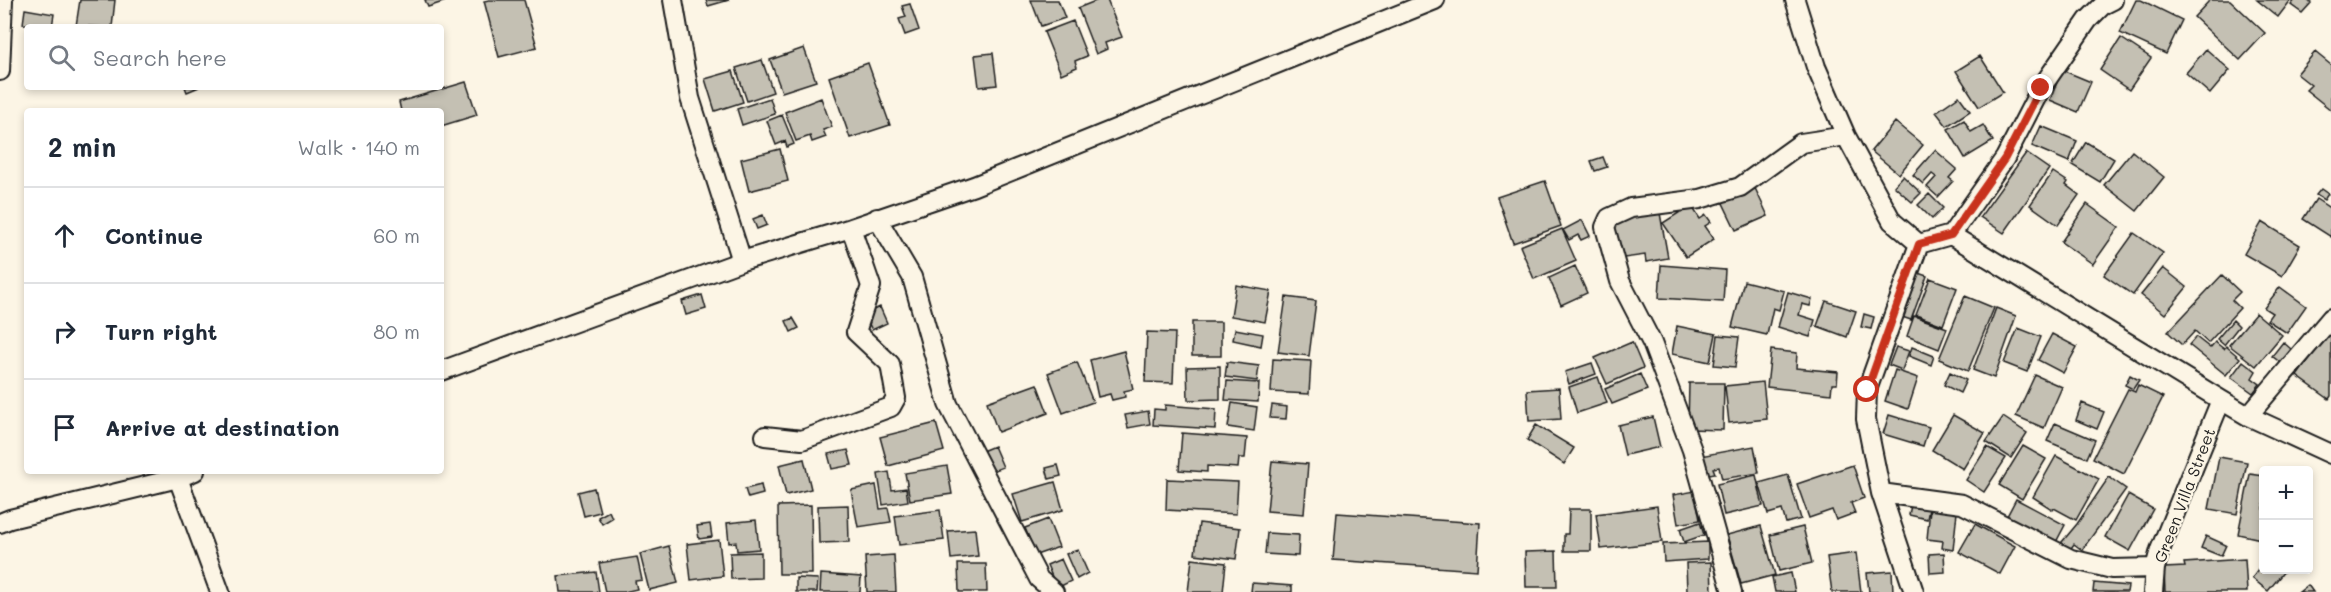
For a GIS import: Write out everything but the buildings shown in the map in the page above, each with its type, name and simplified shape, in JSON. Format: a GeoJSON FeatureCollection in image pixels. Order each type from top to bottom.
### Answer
{"type":"FeatureCollection","features":[{"type":"Feature","properties":{"kind":"street"},"geometry":{"type":"LineString","coordinates":[[0,71],[3,0]]}},
{"type":"Feature","properties":{"kind":"street"},"geometry":{"type":"LineString","coordinates":[[673,0],[690,98],[742,261]]}},
{"type":"Feature","properties":{"kind":"street"},"geometry":{"type":"LineString","coordinates":[[444,370],[742,261],[851,228],[974,186],[1435,0]]}},
{"type":"Feature","properties":{"kind":"street"},"geometry":{"type":"LineString","coordinates":[[1795,0],[1816,66],[1846,136],[1892,221],[1919,244]]}},
{"type":"Feature","properties":{"kind":"street"},"geometry":{"type":"LineString","coordinates":[[1919,244],[1951,235],[2005,158],[2041,88],[2088,20],[2113,0]]}},
{"type":"Feature","properties":{"kind":"street"},"geometry":{"type":"LineString","coordinates":[[1732,592],[1726,564],[1692,450],[1652,343],[1620,281],[1605,227],[1609,218],[1631,208],[1700,199],[1740,187],[1801,143],[1846,136]]}},
{"type":"Feature","properties":{"kind":"street"},"geometry":{"type":"LineString","coordinates":[[877,218],[912,277],[948,404],[1040,579],[1054,592]]}},
{"type":"Feature","properties":{"kind":"street"},"geometry":{"type":"LineString","coordinates":[[765,436],[802,440],[891,407],[896,398],[890,364],[855,332],[871,286],[851,228]]}},
{"type":"Feature","properties":{"kind":"street"},"geometry":{"type":"LineString","coordinates":[[1951,235],[2248,416],[2331,454]]}},
{"type":"Feature","properties":{"kind":"street"},"geometry":{"type":"LineString","coordinates":[[1914,592],[1881,493],[1866,419],[1867,390],[1919,244]]}},
{"type":"Feature","properties":{"kind":"street"},"geometry":{"type":"LineString","coordinates":[[2248,416],[2331,318]]}},
{"type":"Feature","properties":{"kind":"street","name":"Green Villa Street"},"geometry":{"type":"LineString","coordinates":[[2153,592],[2155,568],[2221,400]]}},
{"type":"Feature","properties":{"kind":"street"},"geometry":{"type":"LineString","coordinates":[[0,523],[188,474]]}},
{"type":"Feature","properties":{"kind":"street"},"geometry":{"type":"LineString","coordinates":[[178,478],[220,592]]}},
{"type":"Feature","properties":{"kind":"street"},"geometry":{"type":"LineString","coordinates":[[1881,493],[1962,504],[2071,559],[2112,569],[2155,568]]}},
{"type":"Feature","properties":{"kind":"route"},"geometry":{"type":"LineString","coordinates":[[1867,390],[1919,244],[1951,235],[2005,158],[2041,88]]}}]}
